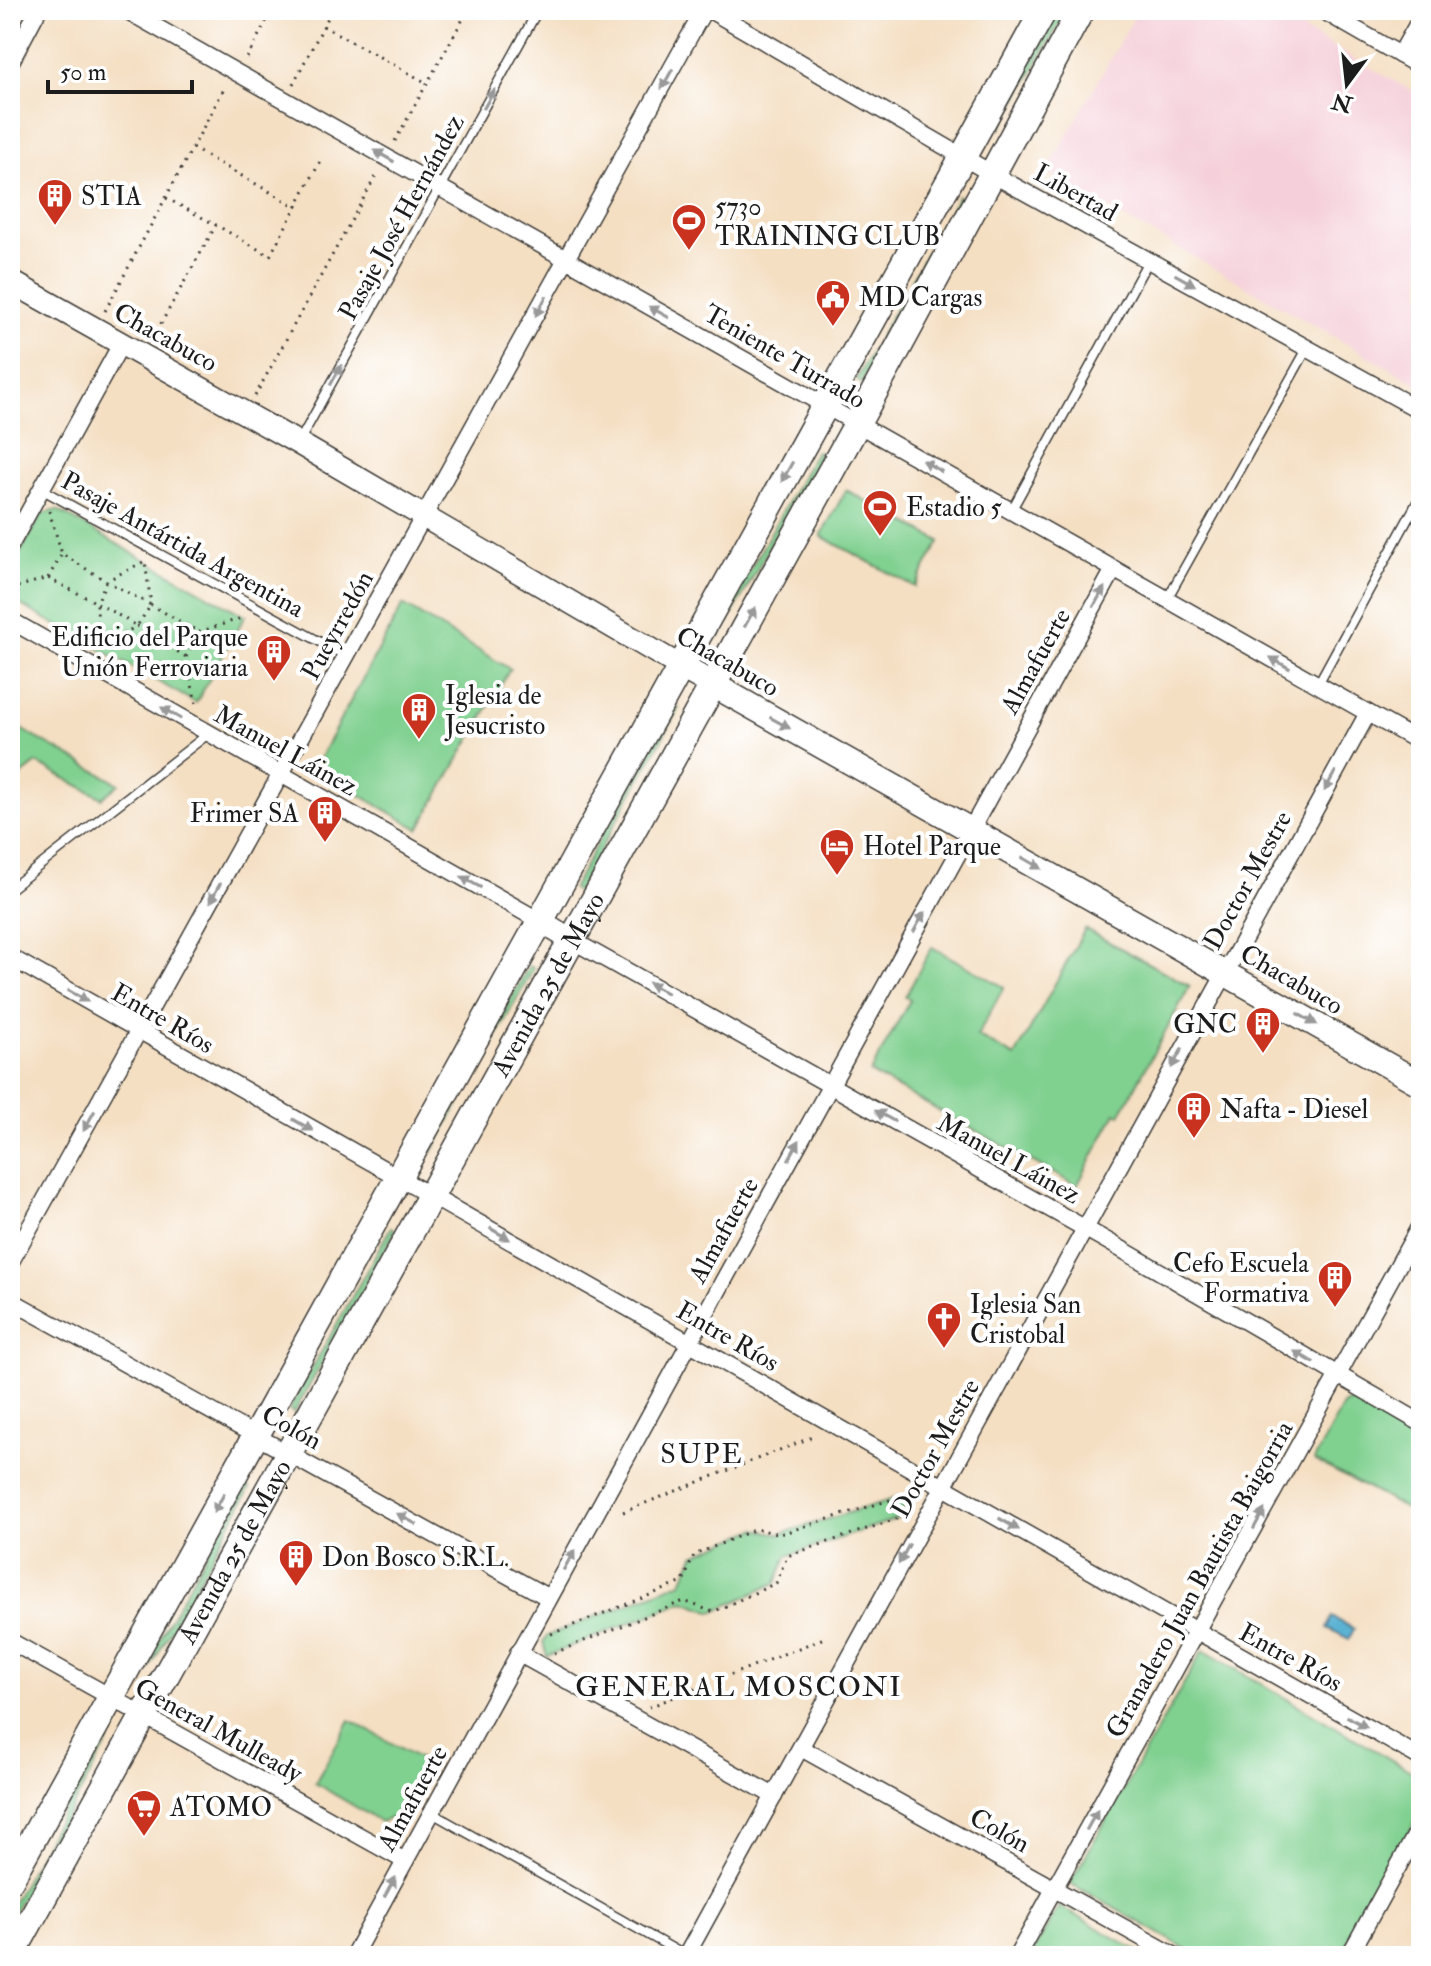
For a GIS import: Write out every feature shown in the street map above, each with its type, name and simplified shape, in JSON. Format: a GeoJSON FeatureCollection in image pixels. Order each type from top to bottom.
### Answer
{"type":"FeatureCollection","features":[{"type":"Feature","properties":{"kind":"main road","name":"Avenida 25 de Mayo"},"geometry":{"type":"LineString","coordinates":[[10,1880],[113,1698],[678,665],[1044,10]]}},
{"type":"Feature","properties":{"kind":"main road","name":"Avenida 25 de Mayo"},"geometry":{"type":"LineString","coordinates":[[11,1956],[994,175],[1081,10]]}},
{"type":"Feature","properties":{"kind":"main road","name":"Chacabuco"},"geometry":{"type":"LineString","coordinates":[[678,665],[1421,1084]]}},
{"type":"Feature","properties":{"kind":"street"},"geometry":{"type":"LineString","coordinates":[[10,63],[38,10]]}},
{"type":"Feature","properties":{"kind":"street","name":"Teniente Turrado"},"geometry":{"type":"LineString","coordinates":[[126,10],[1421,743]]}},
{"type":"Feature","properties":{"kind":"street","name":"Libertad"},"geometry":{"type":"LineString","coordinates":[[707,10],[994,175],[1421,411]]}},
{"type":"Feature","properties":{"kind":"street","name":"Pueyrredón"},"geometry":{"type":"LineString","coordinates":[[10,1263],[707,10]]}},
{"type":"Feature","properties":{"kind":"street"},"geometry":{"type":"LineString","coordinates":[[1322,10],[1421,67]]}},
{"type":"Feature","properties":{"kind":"street"},"geometry":{"type":"LineString","coordinates":[[1400,55],[1421,18]]}},
{"type":"Feature","properties":{"kind":"street","name":"Chacabuco"},"geometry":{"type":"LineString","coordinates":[[10,281],[298,443],[678,665]]}},
{"type":"Feature","properties":{"kind":"street"},"geometry":{"type":"LineString","coordinates":[[10,546],[121,344]]}},
{"type":"Feature","properties":{"kind":"street","name":"Almafuerte"},"geometry":{"type":"LineString","coordinates":[[353,1956],[1114,569]]}},
{"type":"Feature","properties":{"kind":"street","name":"Manuel Láinez"},"geometry":{"type":"LineString","coordinates":[[10,620],[538,920]]}},
{"type":"Feature","properties":{"kind":"street","name":"Doctor Mestre"},"geometry":{"type":"LineString","coordinates":[[686,1956],[941,1485],[1368,713]]}},
{"type":"Feature","properties":{"kind":"street"},"geometry":{"type":"LineString","coordinates":[[538,920],[570,939]]}},
{"type":"Feature","properties":{"kind":"street","name":"Manuel Láinez"},"geometry":{"type":"LineString","coordinates":[[570,939],[1084,1228],[1421,1423]]}},
{"type":"Feature","properties":{"kind":"street","name":"Entre Ríos"},"geometry":{"type":"LineString","coordinates":[[10,957],[1421,1758]]}},
{"type":"Feature","properties":{"kind":"street","name":"Granadero Juan Bautista Baigorria"},"geometry":{"type":"LineString","coordinates":[[1017,1956],[1421,1224]]}},
{"type":"Feature","properties":{"kind":"street","name":"Colón"},"geometry":{"type":"LineString","coordinates":[[10,1300],[549,1598]]}},
{"type":"Feature","properties":{"kind":"street","name":"General Mulleady"},"geometry":{"type":"LineString","coordinates":[[10,1641],[405,1861]]}},
{"type":"Feature","properties":{"kind":"street"},"geometry":{"type":"LineString","coordinates":[[518,1653],[774,1796]]}},
{"type":"Feature","properties":{"kind":"street","name":"Colón"},"geometry":{"type":"LineString","coordinates":[[801,1748],[1175,1956]]}},
{"type":"Feature","properties":{"kind":"street"},"geometry":{"type":"LineString","coordinates":[[1349,1956],[1421,1825]]}},
{"type":"Feature","properties":{"kind":"lane","name":"Pasaje José Hernández"},"geometry":{"type":"LineString","coordinates":[[298,443],[538,10]]}},
{"type":"Feature","properties":{"kind":"lane"},"geometry":{"type":"LineString","coordinates":[[1011,511],[1148,260]]}},
{"type":"Feature","properties":{"kind":"lane"},"geometry":{"type":"LineString","coordinates":[[1167,599],[1308,348]]}},
{"type":"Feature","properties":{"kind":"lane","name":"Pasaje Antártida Argentina"},"geometry":{"type":"LineString","coordinates":[[41,489],[347,656]]}},
{"type":"Feature","properties":{"kind":"lane"},"geometry":{"type":"LineString","coordinates":[[1318,685],[1421,495]]}},
{"type":"Feature","properties":{"kind":"lane"},"geometry":{"type":"LineString","coordinates":[[10,889],[208,734]]}},
{"type":"Feature","properties":{"kind":"lane"},"geometry":{"type":"LineString","coordinates":[[431,1813],[686,1956]]}},
{"type":"Feature","properties":{"kind":"path"},"geometry":{"type":"LineString","coordinates":[[247,58],[272,10]]}},
{"type":"Feature","properties":{"kind":"path"},"geometry":{"type":"LineString","coordinates":[[293,84],[332,10]]}},
{"type":"Feature","properties":{"kind":"path"},"geometry":{"type":"LineString","coordinates":[[395,141],[468,10]]}},
{"type":"Feature","properties":{"kind":"path"},"geometry":{"type":"LineString","coordinates":[[323,26],[427,83]]}},
{"type":"Feature","properties":{"kind":"path"},"geometry":{"type":"LineString","coordinates":[[103,314],[225,87]]}},
{"type":"Feature","properties":{"kind":"path"},"geometry":{"type":"LineString","coordinates":[[192,147],[297,207]]}},
{"type":"Feature","properties":{"kind":"path"},"geometry":{"type":"LineString","coordinates":[[166,197],[270,256],[322,158]]}},
{"type":"Feature","properties":{"kind":"path"},"geometry":{"type":"LineString","coordinates":[[253,399],[378,172]]}},
{"type":"Feature","properties":{"kind":"path"},"geometry":{"type":"LineString","coordinates":[[151,341],[216,225]]}},
{"type":"Feature","properties":{"kind":"path"},"geometry":{"type":"LineString","coordinates":[[49,511],[62,554],[199,632]]}},
{"type":"Feature","properties":{"kind":"path"},"geometry":{"type":"LineString","coordinates":[[48,578],[62,554]]}},
{"type":"Feature","properties":{"kind":"path"},"geometry":{"type":"LineString","coordinates":[[145,561],[151,605],[137,626],[98,648],[97,603],[106,581],[145,561]]}},
{"type":"Feature","properties":{"kind":"path"},"geometry":{"type":"LineString","coordinates":[[10,589],[48,578],[97,603],[186,657]]}},
{"type":"Feature","properties":{"kind":"path"},"geometry":{"type":"LineString","coordinates":[[196,703],[186,657],[199,632],[245,616]]}},
{"type":"Feature","properties":{"kind":"path"},"geometry":{"type":"LineString","coordinates":[[623,1512],[815,1436]]}},
{"type":"Feature","properties":{"kind":"path"},"geometry":{"type":"LineString","coordinates":[[547,1636],[683,1582],[694,1555],[756,1529],[780,1534],[900,1497]]}},
{"type":"Feature","properties":{"kind":"path"},"geometry":{"type":"LineString","coordinates":[[547,1656],[684,1601],[713,1612],[776,1583],[787,1556],[905,1516]]}},
{"type":"Feature","properties":{"kind":"path"},"geometry":{"type":"LineString","coordinates":[[642,1710],[824,1638]]}},
{"type":"Feature","properties":{"kind":"shaded area"},"geometry":{"type":"Polygon","coordinates":[[[1138,10],[1268,10],[1421,96],[1421,386],[1046,173],[1138,10]]]}},
{"type":"Feature","properties":{"kind":"green space"},"geometry":{"type":"Polygon","coordinates":[[[1060,10],[1067,10],[1001,128],[996,126],[1060,10]]]}},
{"type":"Feature","properties":{"kind":"green space"},"geometry":{"type":"Polygon","coordinates":[[[958,196],[963,199],[861,383],[856,380],[958,196]]]}},
{"type":"Feature","properties":{"kind":"green space"},"geometry":{"type":"Polygon","coordinates":[[[816,451],[821,454],[719,638],[714,635],[816,451]]]}},
{"type":"Feature","properties":{"kind":"green space","name":"Estadio 5"},"geometry":{"type":"Polygon","coordinates":[[[846,490],[940,541],[915,587],[821,536],[846,490]]]}},
{"type":"Feature","properties":{"kind":"green space"},"geometry":{"type":"Polygon","coordinates":[[[57,510],[245,616],[196,703],[10,599],[10,572],[42,514],[57,510]]]}},
{"type":"Feature","properties":{"kind":"green space"},"geometry":{"type":"Polygon","coordinates":[[[403,605],[510,669],[419,829],[325,775],[320,757],[403,605]]]}},
{"type":"Feature","properties":{"kind":"green space"},"geometry":{"type":"Polygon","coordinates":[[[674,706],[679,708],[577,892],[572,889],[674,706]]]}},
{"type":"Feature","properties":{"kind":"green space"},"geometry":{"type":"Polygon","coordinates":[[[10,723],[119,784],[102,798],[37,763],[10,784],[10,723]]]}},
{"type":"Feature","properties":{"kind":"green space"},"geometry":{"type":"Polygon","coordinates":[[[1085,929],[1190,986],[1120,1115],[1116,1113],[1077,1186],[870,1073],[910,1000],[905,997],[932,947],[1004,987],[977,1036],[1015,1057],[1085,929]]]}},
{"type":"Feature","properties":{"kind":"green space"},"geometry":{"type":"Polygon","coordinates":[[[529,966],[534,968],[432,1152],[427,1149],[529,966]]]}},
{"type":"Feature","properties":{"kind":"green space"},"geometry":{"type":"Polygon","coordinates":[[[391,1227],[396,1230],[294,1413],[289,1410],[391,1227]]]}},
{"type":"Feature","properties":{"kind":"green space"},"geometry":{"type":"Polygon","coordinates":[[[1353,1400],[1421,1438],[1421,1517],[1314,1460],[1343,1405],[1353,1400]]]}},
{"type":"Feature","properties":{"kind":"green space"},"geometry":{"type":"Polygon","coordinates":[[[245,1485],[250,1488],[148,1671],[143,1668],[245,1485]]]}},
{"type":"Feature","properties":{"kind":"green space"},"geometry":{"type":"Polygon","coordinates":[[[900,1497],[905,1516],[787,1556],[776,1583],[713,1612],[684,1601],[547,1656],[543,1642],[547,1636],[682,1582],[694,1555],[756,1529],[780,1534],[900,1497]]]}},
{"type":"Feature","properties":{"kind":"green space"},"geometry":{"type":"Polygon","coordinates":[[[1203,1650],[1421,1777],[1421,1811],[1339,1956],[1199,1956],[1070,1883],[1203,1650]]]}},
{"type":"Feature","properties":{"kind":"green space"},"geometry":{"type":"Polygon","coordinates":[[[350,1720],[429,1764],[400,1815],[381,1822],[315,1783],[350,1720]]]}},
{"type":"Feature","properties":{"kind":"green space"},"geometry":{"type":"Polygon","coordinates":[[[104,1738],[109,1741],[10,1919],[10,1907],[104,1738]]]}},
{"type":"Feature","properties":{"kind":"green space"},"geometry":{"type":"Polygon","coordinates":[[[1059,1906],[1147,1956],[1031,1956],[1059,1906]]]}},
{"type":"Feature","properties":{"kind":"water"},"geometry":{"type":"Polygon","coordinates":[[[1332,1617],[1354,1629],[1349,1639],[1327,1628],[1332,1617]]]}},
{"type":"Feature","properties":{"kind":"place","name":"STIA"},"geometry":{"type":"Point","coordinates":[55,227]}},
{"type":"Feature","properties":{"kind":"place","name":"5730 TRAINING CLUB"},"geometry":{"type":"Point","coordinates":[689,252]}},
{"type":"Feature","properties":{"kind":"place","name":"MD Cargas"},"geometry":{"type":"Point","coordinates":[833,328]}},
{"type":"Feature","properties":{"kind":"place","name":"Estadio 5"},"geometry":{"type":"Point","coordinates":[880,538]}},
{"type":"Feature","properties":{"kind":"place","name":"Edificio del Parque Unión Ferroviaria"},"geometry":{"type":"Point","coordinates":[274,683]}},
{"type":"Feature","properties":{"kind":"place","name":"Iglesia de Jesucristo"},"geometry":{"type":"Point","coordinates":[419,741]}},
{"type":"Feature","properties":{"kind":"place","name":"Frimer SA"},"geometry":{"type":"Point","coordinates":[325,844]}},
{"type":"Feature","properties":{"kind":"place","name":"Hotel Parque"},"geometry":{"type":"Point","coordinates":[837,877]}},
{"type":"Feature","properties":{"kind":"place","name":"GNC"},"geometry":{"type":"Point","coordinates":[1263,1055]}},
{"type":"Feature","properties":{"kind":"place","name":"Nafta - Diesel"},"geometry":{"type":"Point","coordinates":[1194,1140]}},
{"type":"Feature","properties":{"kind":"place","name":"Cefo Escuela Formativa"},"geometry":{"type":"Point","coordinates":[1335,1309]}},
{"type":"Feature","properties":{"kind":"place","name":"Iglesia San Cristobal"},"geometry":{"type":"Point","coordinates":[944,1350]}},
{"type":"Feature","properties":{"kind":"place","name":"Don Bosco S.R.L."},"geometry":{"type":"Point","coordinates":[296,1588]}},
{"type":"Feature","properties":{"kind":"place","name":"ATOMO"},"geometry":{"type":"Point","coordinates":[144,1838]}},
{"type":"Feature","properties":{"kind":"district","name":"SUPE"},"geometry":{"type":"Point","coordinates":[702,1453]}},
{"type":"Feature","properties":{"kind":"district","name":"GENERAL MOSCONI"},"geometry":{"type":"Point","coordinates":[739,1686]}}]}
